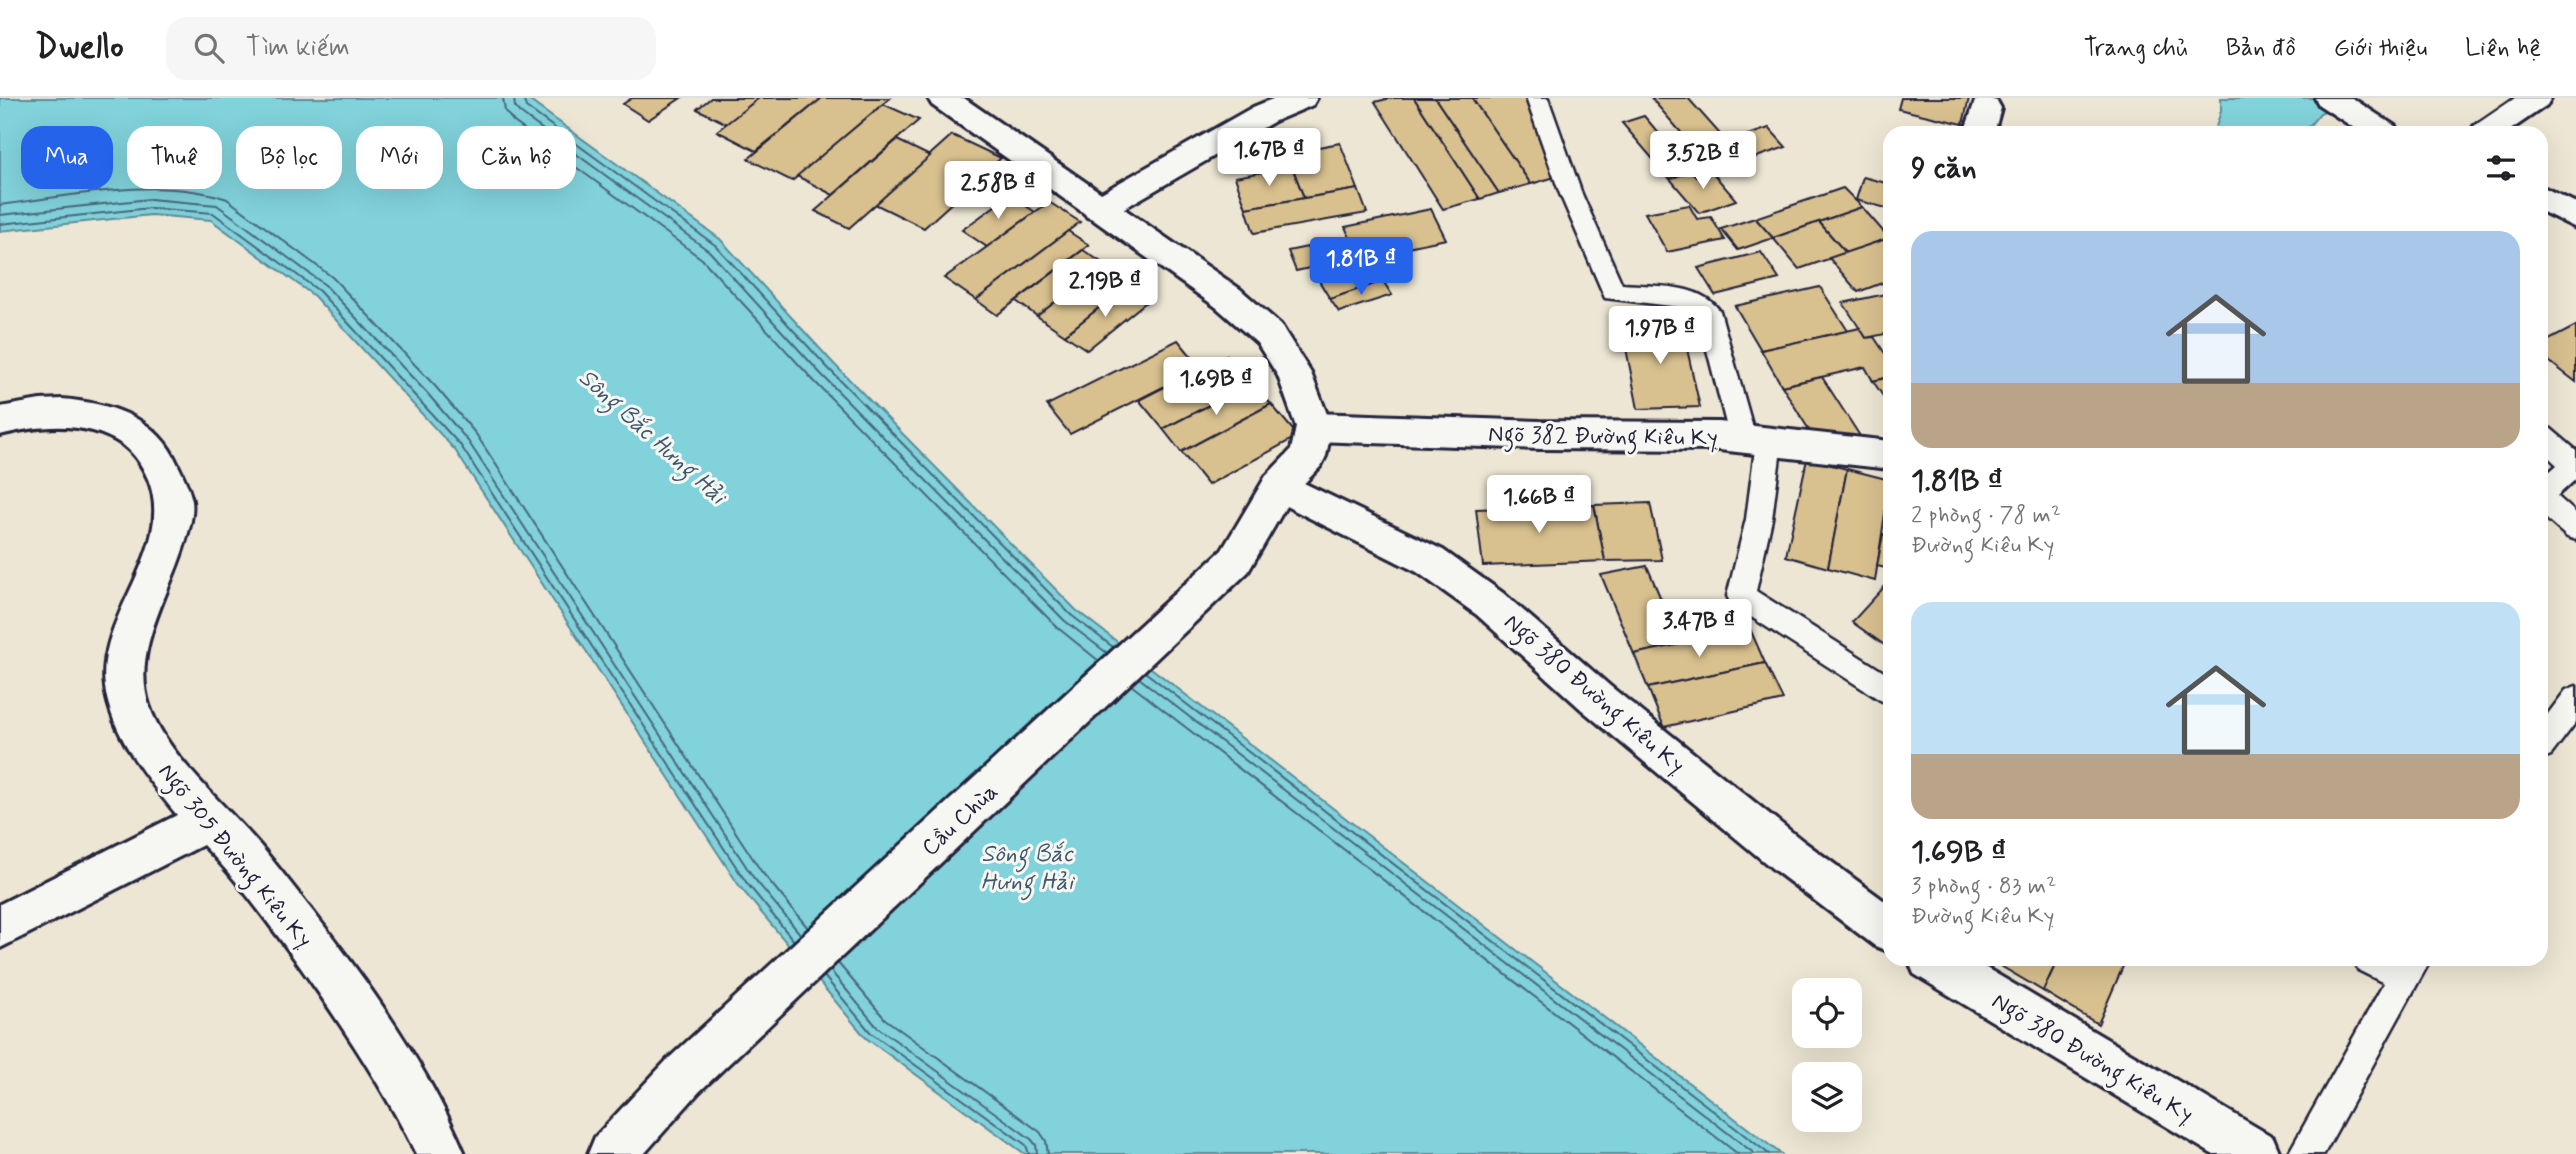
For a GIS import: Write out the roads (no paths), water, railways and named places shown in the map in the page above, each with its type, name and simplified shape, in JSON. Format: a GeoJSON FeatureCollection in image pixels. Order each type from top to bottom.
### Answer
{"type":"FeatureCollection","features":[{"type":"Feature","properties":{"kind":"street"},"geometry":{"type":"LineString","coordinates":[[943,98],[1228,298],[1269,334],[1294,373],[1314,427]]}},
{"type":"Feature","properties":{"kind":"street"},"geometry":{"type":"LineString","coordinates":[[1098,209],[1264,114],[1302,98]]}},
{"type":"Feature","properties":{"kind":"street"},"geometry":{"type":"LineString","coordinates":[[2330,98],[2373,126]]}},
{"type":"Feature","properties":{"kind":"street"},"geometry":{"type":"LineString","coordinates":[[2495,126],[2536,98]]}},
{"type":"Feature","properties":{"kind":"street"},"geometry":{"type":"LineString","coordinates":[[2548,201],[2576,216]]}},
{"type":"Feature","properties":{"kind":"street","name":"Ngõ 305 Đường Kiêu Kỵ"},"geometry":{"type":"LineString","coordinates":[[0,421],[18,415],[61,411],[106,420],[135,435],[155,455],[174,503],[167,547],[123,665],[129,706],[164,768],[246,861],[374,1033],[441,1154]]}},
{"type":"Feature","properties":{"kind":"street","name":"Ngõ 382 Đường Kiêu Kỵ"},"geometry":{"type":"LineString","coordinates":[[1314,427],[1756,440],[1883,454]]}},
{"type":"Feature","properties":{"kind":"street","name":"Cầu Chùa"},"geometry":{"type":"LineString","coordinates":[[612,1154],[683,1076],[1236,561],[1279,486],[1308,456],[1314,427]]}},
{"type":"Feature","properties":{"kind":"street","name":"Ngõ 380 Đường Kiêu Kỵ"},"geometry":{"type":"LineString","coordinates":[[1279,486],[1430,561],[1490,604],[1596,698],[1756,829],[1883,926]]}},
{"type":"Feature","properties":{"kind":"street"},"geometry":{"type":"LineString","coordinates":[[0,927],[208,821]]}},
{"type":"Feature","properties":{"kind":"street","name":"Ngõ 380 Đường Kiêu Kỵ"},"geometry":{"type":"LineString","coordinates":[[1942,966],[2256,1154]]}},
{"type":"Feature","properties":{"kind":"lane"},"geometry":{"type":"LineString","coordinates":[[1537,98],[1571,194],[1614,292],[1694,300],[1704,307],[1711,317],[1756,440],[1763,505],[1741,596],[1883,687]]}},
{"type":"Feature","properties":{"kind":"lane"},"geometry":{"type":"LineString","coordinates":[[2548,441],[2569,459],[2571,468],[2548,489]]}},
{"type":"Feature","properties":{"kind":"lane"},"geometry":{"type":"LineString","coordinates":[[2548,505],[2576,529]]}},
{"type":"Feature","properties":{"kind":"lane"},"geometry":{"type":"LineString","coordinates":[[2548,737],[2576,699]]}},
{"type":"Feature","properties":{"kind":"lane"},"geometry":{"type":"LineString","coordinates":[[2305,1154],[2410,968]]}},
{"type":"Feature","properties":{"kind":"water","name":"Sông Bắc Hưng Hải"},"geometry":{"type":"Polygon","coordinates":[[[0,98],[526,98],[565,126],[457,126],[457,189],[576,189],[576,134],[720,239],[833,363],[1076,610],[1781,1154],[1025,1154],[866,1038],[740,887],[455,450],[314,296],[211,220],[151,215],[0,231],[0,98]]]}},
{"type":"Feature","properties":{"kind":"water"},"geometry":{"type":"Polygon","coordinates":[[[2221,98],[2318,98],[2329,109],[2320,113],[2309,126],[2216,126],[2221,111],[2221,98]]]}}]}
